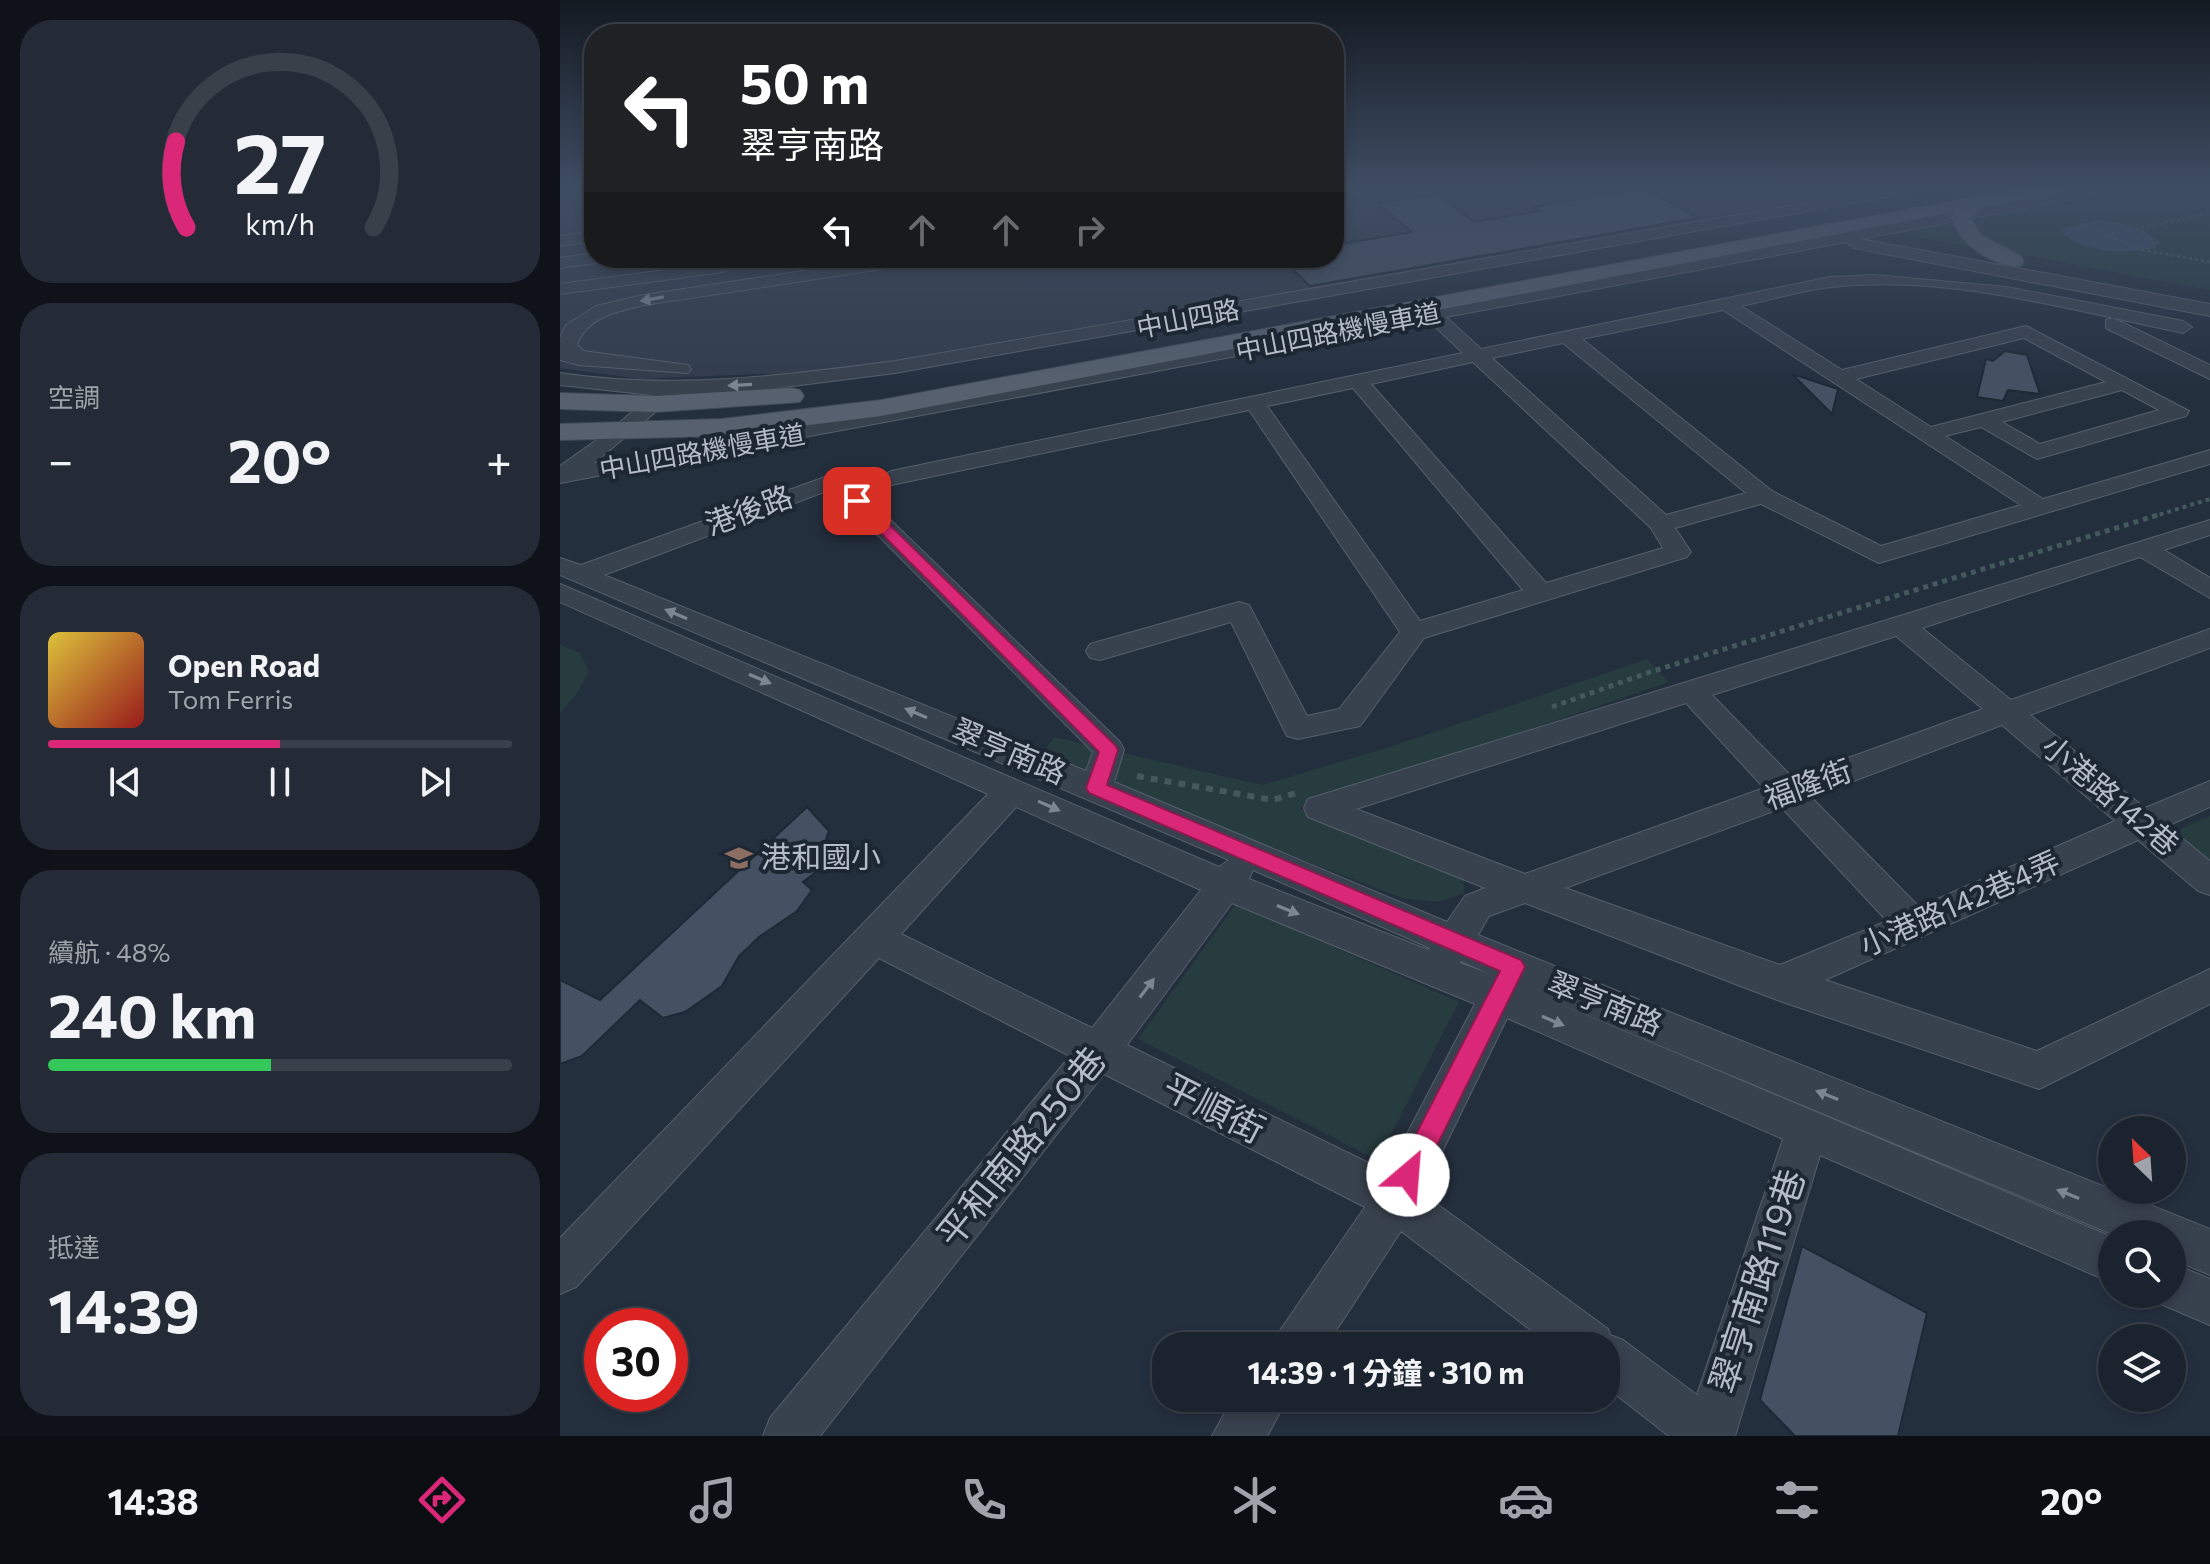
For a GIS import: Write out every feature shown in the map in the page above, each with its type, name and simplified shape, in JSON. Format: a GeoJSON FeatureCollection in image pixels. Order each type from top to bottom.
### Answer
{"type":"FeatureCollection","features":[{"type":"Feature","properties":{"kind":"main road","name":"中山四路"},"geometry":{"type":"LineString","coordinates":[[560,401],[665,396],[752,400],[882,384],[1582,254]]}},
{"type":"Feature","properties":{"kind":"main road","name":"中山四路"},"geometry":{"type":"LineString","coordinates":[[560,432],[620,434],[731,428],[881,408],[1659,254]]}},
{"type":"Feature","properties":{"kind":"main road"},"geometry":{"type":"LineString","coordinates":[[2001,254],[2013,261]]}},
{"type":"Feature","properties":{"kind":"street"},"geometry":{"type":"LineString","coordinates":[[857,268],[644,300],[603,310],[575,325],[567,344],[570,357],[664,369],[838,363],[906,355],[1474,254]]}},
{"type":"Feature","properties":{"kind":"street","name":"中山四路機慢車道"},"geometry":{"type":"LineString","coordinates":[[560,379],[665,396],[895,367],[1539,254]]}},
{"type":"Feature","properties":{"kind":"street","name":"中山四路機慢車道"},"geometry":{"type":"LineString","coordinates":[[560,476],[1432,314],[1731,254]]}},
{"type":"Feature","properties":{"kind":"street"},"geometry":{"type":"LineString","coordinates":[[1938,254],[2210,310]]}},
{"type":"Feature","properties":{"kind":"street"},"geometry":{"type":"LineString","coordinates":[[1975,254],[2210,298]]}},
{"type":"Feature","properties":{"kind":"street"},"geometry":{"type":"LineString","coordinates":[[560,263],[584,260]]}},
{"type":"Feature","properties":{"kind":"street"},"geometry":{"type":"LineString","coordinates":[[560,277],[623,268]]}},
{"type":"Feature","properties":{"kind":"street"},"geometry":{"type":"LineString","coordinates":[[560,289],[718,268]]}},
{"type":"Feature","properties":{"kind":"street"},"geometry":{"type":"LineString","coordinates":[[891,478],[1830,282],[1871,278],[1956,284],[2183,327]]}},
{"type":"Feature","properties":{"kind":"street"},"geometry":{"type":"LineString","coordinates":[[560,297],[618,282]]}},
{"type":"Feature","properties":{"kind":"street"},"geometry":{"type":"LineString","coordinates":[[1726,304],[2041,508]]}},
{"type":"Feature","properties":{"kind":"street"},"geometry":{"type":"LineString","coordinates":[[2079,307],[2210,373]]}},
{"type":"Feature","properties":{"kind":"street"},"geometry":{"type":"LineString","coordinates":[[1100,651],[1239,611],[1298,728],[1349,718],[1414,632],[1678,552],[1661,524],[1432,314]]}},
{"type":"Feature","properties":{"kind":"street"},"geometry":{"type":"LineString","coordinates":[[1840,377],[2026,332],[2178,411],[2037,452],[1984,420]]}},
{"type":"Feature","properties":{"kind":"street"},"geometry":{"type":"LineString","coordinates":[[1567,337],[1764,496],[1879,555],[2210,457]]}},
{"type":"Feature","properties":{"kind":"street"},"geometry":{"type":"LineString","coordinates":[[1358,381],[1540,593]]}},
{"type":"Feature","properties":{"kind":"street"},"geometry":{"type":"LineString","coordinates":[[1929,434],[2125,383]]}},
{"type":"Feature","properties":{"kind":"street"},"geometry":{"type":"LineString","coordinates":[[560,476],[620,434],[665,396]]}},
{"type":"Feature","properties":{"kind":"street"},"geometry":{"type":"LineString","coordinates":[[1254,402],[1414,632]]}},
{"type":"Feature","properties":{"kind":"street","name":"港後路"},"geometry":{"type":"LineString","coordinates":[[567,577],[836,480],[1109,750],[1096,788]]}},
{"type":"Feature","properties":{"kind":"street"},"geometry":{"type":"LineString","coordinates":[[1661,524],[1764,496]]}},
{"type":"Feature","properties":{"kind":"street"},"geometry":{"type":"LineString","coordinates":[[2210,527],[1693,693],[1320,808],[1520,890],[1777,983],[2039,1070],[2210,986]]}},
{"type":"Feature","properties":{"kind":"street"},"geometry":{"type":"LineString","coordinates":[[2143,548],[2210,590]]}},
{"type":"Feature","properties":{"kind":"street","name":"翠亨南路"},"geometry":{"type":"LineString","coordinates":[[567,577],[1096,788],[1249,854],[1444,956]]}},
{"type":"Feature","properties":{"kind":"street","name":"翠亨南路"},"geometry":{"type":"LineString","coordinates":[[567,577],[1013,789],[1225,885],[1444,956],[2129,1220]]}},
{"type":"Feature","properties":{"kind":"street","name":"小港路142巷"},"geometry":{"type":"LineString","coordinates":[[1901,625],[2210,881]]}},
{"type":"Feature","properties":{"kind":"street","name":"福隆街"},"geometry":{"type":"LineString","coordinates":[[1444,956],[1477,906],[2210,638]]}},
{"type":"Feature","properties":{"kind":"street"},"geometry":{"type":"LineString","coordinates":[[1693,693],[1914,926]]}},
{"type":"Feature","properties":{"kind":"street"},"geometry":{"type":"LineString","coordinates":[[560,1271],[1013,789]]}},
{"type":"Feature","properties":{"kind":"street","name":"小港路142巷4弄"},"geometry":{"type":"LineString","coordinates":[[1777,983],[1914,926],[2210,793]]}},
{"type":"Feature","properties":{"kind":"street","name":"平和南路250巷"},"geometry":{"type":"LineString","coordinates":[[788,1436],[1099,1050],[1249,854]]}},
{"type":"Feature","properties":{"kind":"street","name":"平順街"},"geometry":{"type":"LineString","coordinates":[[874,938],[1396,1200],[1572,1332]]}},
{"type":"Feature","properties":{"kind":"street"},"geometry":{"type":"LineString","coordinates":[[1307,1332],[1396,1200],[1506,982]]}},
{"type":"Feature","properties":{"kind":"street","name":"翠亨南路"},"geometry":{"type":"LineString","coordinates":[[1506,982],[1807,1129],[2098,1254]]}},
{"type":"Feature","properties":{"kind":"street","name":"翠亨南路119巷"},"geometry":{"type":"LineString","coordinates":[[1708,1435],[1807,1129]]}},
{"type":"Feature","properties":{"kind":"street"},"geometry":{"type":"LineString","coordinates":[[2186,1243],[2210,1252]]}},
{"type":"Feature","properties":{"kind":"street"},"geometry":{"type":"LineString","coordinates":[[2186,1292],[2210,1302]]}},
{"type":"Feature","properties":{"kind":"street"},"geometry":{"type":"LineString","coordinates":[[1620,1368],[1708,1435]]}},
{"type":"Feature","properties":{"kind":"street"},"geometry":{"type":"LineString","coordinates":[[1237,1436],[1253,1412]]}},
{"type":"Feature","properties":{"kind":"path"},"geometry":{"type":"LineString","coordinates":[[2165,254],[2210,262]]}},
{"type":"Feature","properties":{"kind":"shaded area"},"geometry":{"type":"Polygon","coordinates":[[[560,254],[584,254],[584,268],[1344,268],[1344,254],[1501,254],[832,371],[640,379],[560,368],[560,254]]]}},
{"type":"Feature","properties":{"kind":"green space"},"geometry":{"type":"Polygon","coordinates":[[[2018,254],[2210,254],[2210,290],[2018,254]]]}},
{"type":"Feature","properties":{"kind":"green space"},"geometry":{"type":"Polygon","coordinates":[[[560,645],[580,653],[589,672],[575,696],[560,713],[560,645]]]}},
{"type":"Feature","properties":{"kind":"green space"},"geometry":{"type":"Polygon","coordinates":[[[1647,659],[1669,682],[1299,808],[1463,871],[1464,893],[1439,902],[1402,898],[1039,758],[1054,737],[1262,785],[1390,747],[1647,659]]]}},
{"type":"Feature","properties":{"kind":"green space"},"geometry":{"type":"Polygon","coordinates":[[[2210,816],[2210,865],[2171,833],[2210,816]]]}},
{"type":"Feature","properties":{"kind":"green space"},"geometry":{"type":"Polygon","coordinates":[[[1236,904],[1459,1002],[1378,1160],[1138,1039],[1236,904]]]}},
{"type":"Feature","properties":{"kind":"building"},"geometry":{"type":"Polygon","coordinates":[[[1344,254],[1493,254],[1310,286],[1291,268],[1344,268],[1344,254]]]}},
{"type":"Feature","properties":{"kind":"building"},"geometry":{"type":"Polygon","coordinates":[[[2005,351],[2027,355],[2040,394],[2008,390],[2003,401],[1977,397],[1986,359],[1993,361],[2005,351]]]}},
{"type":"Feature","properties":{"kind":"building"},"geometry":{"type":"Polygon","coordinates":[[[1792,374],[1838,389],[1832,414],[1792,374]]]}},
{"type":"Feature","properties":{"kind":"building"},"geometry":{"type":"Polygon","coordinates":[[[807,807],[829,831],[823,848],[830,861],[803,882],[812,890],[797,911],[759,937],[739,956],[722,986],[685,1012],[663,1018],[640,1000],[582,1056],[560,1064],[560,980],[600,1000],[807,807]]]}},
{"type":"Feature","properties":{"kind":"building"},"geometry":{"type":"Polygon","coordinates":[[[1802,1246],[1927,1313],[1898,1436],[1795,1436],[1760,1400],[1802,1246]]]}},
{"type":"Feature","properties":{"kind":"place","name":"港和國小"},"geometry":{"type":"Point","coordinates":[739,858]}},
{"type":"Feature","properties":{"kind":"route"},"geometry":{"type":"LineString","coordinates":[[857,501],[1109,750],[1096,788],[1513,967],[1408,1175]]}}]}
